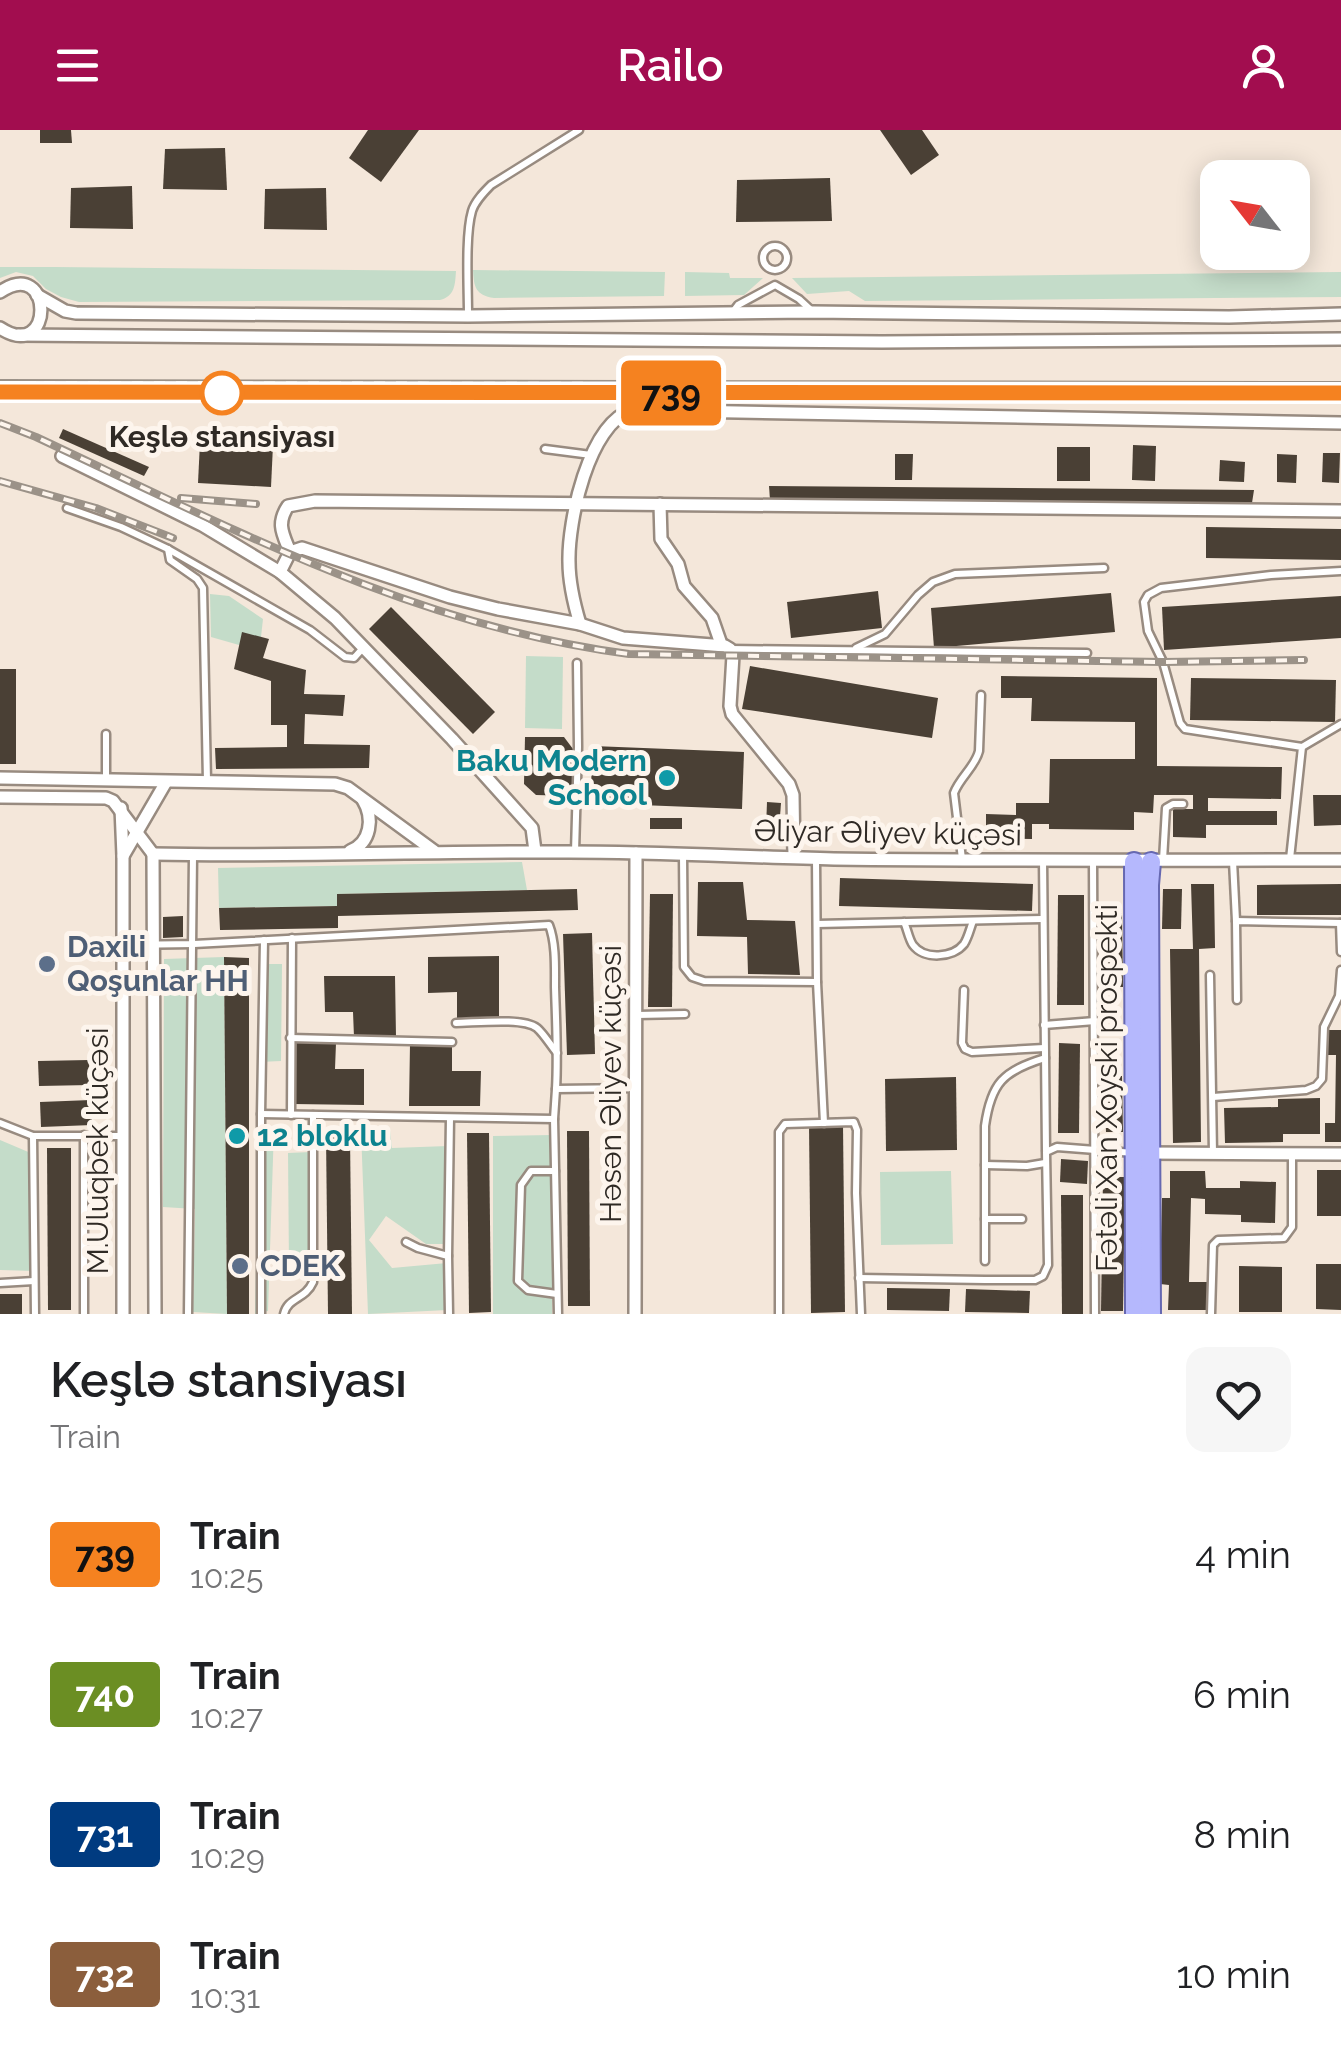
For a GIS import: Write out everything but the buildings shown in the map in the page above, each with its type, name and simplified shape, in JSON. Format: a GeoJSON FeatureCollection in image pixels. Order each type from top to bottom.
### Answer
{"type":"FeatureCollection","features":[{"type":"Feature","properties":{"kind":"main road","name":"Fətəli Xan Xoyski prospekti"},"geometry":{"type":"LineString","coordinates":[[1135,1314],[1150,862]]}},
{"type":"Feature","properties":{"kind":"main road","name":"Fətəli Xan Xoyski prospekti"},"geometry":{"type":"LineString","coordinates":[[1143,1153],[1151,1314]]}},
{"type":"Feature","properties":{"kind":"street"},"geometry":{"type":"LineString","coordinates":[[0,292],[15,285],[24,286],[65,311],[76,313],[468,316],[812,312],[1230,317],[1341,314]]}},
{"type":"Feature","properties":{"kind":"street"},"geometry":{"type":"LineString","coordinates":[[18,336],[32,330],[42,317],[38,294]]}},
{"type":"Feature","properties":{"kind":"street"},"geometry":{"type":"LineString","coordinates":[[0,328],[18,336],[844,342],[1341,340]]}},
{"type":"Feature","properties":{"kind":"street"},"geometry":{"type":"LineString","coordinates":[[580,624],[569,562],[576,504],[592,455],[615,419],[632,410],[1341,423]]}},
{"type":"Feature","properties":{"kind":"street"},"geometry":{"type":"LineString","coordinates":[[62,456],[202,525],[280,572],[335,618],[411,694],[526,820],[534,836],[535,852]]}},
{"type":"Feature","properties":{"kind":"street"},"geometry":{"type":"LineString","coordinates":[[290,552],[280,517],[288,506],[314,501],[1341,511]]}},
{"type":"Feature","properties":{"kind":"street"},"geometry":{"type":"LineString","coordinates":[[660,504],[661,539],[678,564],[684,586],[712,618],[732,655],[732,714],[790,784],[794,856]]}},
{"type":"Feature","properties":{"kind":"street"},"geometry":{"type":"LineString","coordinates":[[280,572],[290,552],[302,548],[498,610],[580,624],[623,638],[726,647]]}},
{"type":"Feature","properties":{"kind":"street"},"geometry":{"type":"LineString","coordinates":[[0,778],[335,784],[360,796],[434,851]]}},
{"type":"Feature","properties":{"kind":"street"},"geometry":{"type":"LineString","coordinates":[[123,856],[166,782]]}},
{"type":"Feature","properties":{"kind":"street"},"geometry":{"type":"LineString","coordinates":[[340,855],[359,848],[367,839],[369,814],[360,796]]}},
{"type":"Feature","properties":{"kind":"street"},"geometry":{"type":"LineString","coordinates":[[0,797],[113,800],[154,854]]}},
{"type":"Feature","properties":{"kind":"street","name":"M.Uluqbek küçəsi"},"geometry":{"type":"LineString","coordinates":[[121,808],[124,1314]]}},
{"type":"Feature","properties":{"kind":"street","name":"Əliyar Əliyev küçəsi"},"geometry":{"type":"LineString","coordinates":[[154,854],[434,851],[1093,862],[1341,860]]}},
{"type":"Feature","properties":{"kind":"street","name":"Həsən Əliyev küçəsi"},"geometry":{"type":"LineString","coordinates":[[635,1314],[636,853]]}},
{"type":"Feature","properties":{"kind":"street","name":"M.Uluqbek küçəsi"},"geometry":{"type":"LineString","coordinates":[[154,854],[155,1314]]}},
{"type":"Feature","properties":{"kind":"street"},"geometry":{"type":"LineString","coordinates":[[1143,1153],[1341,1154]]}},
{"type":"Feature","properties":{"kind":"lane"},"geometry":{"type":"LineString","coordinates":[[468,316],[472,210],[491,185],[579,130]]}},
{"type":"Feature","properties":{"kind":"lane"},"geometry":{"type":"LineString","coordinates":[[775,285],[776,270]]}},
{"type":"Feature","properties":{"kind":"lane"},"geometry":{"type":"LineString","coordinates":[[775,285],[812,312]]}},
{"type":"Feature","properties":{"kind":"lane"},"geometry":{"type":"LineString","coordinates":[[731,314],[775,285]]}},
{"type":"Feature","properties":{"kind":"lane"},"geometry":{"type":"LineString","coordinates":[[545,449],[592,455]]}},
{"type":"Feature","properties":{"kind":"lane"},"geometry":{"type":"LineString","coordinates":[[67,508],[122,527],[168,550],[310,630],[345,657],[354,658],[364,647]]}},
{"type":"Feature","properties":{"kind":"lane"},"geometry":{"type":"LineString","coordinates":[[168,550],[170,560],[203,588],[207,782]]}},
{"type":"Feature","properties":{"kind":"lane"},"geometry":{"type":"LineString","coordinates":[[851,650],[885,634],[933,582],[955,574],[1104,568]]}},
{"type":"Feature","properties":{"kind":"lane"},"geometry":{"type":"LineString","coordinates":[[1341,570],[1161,588],[1144,602],[1148,631],[1185,728],[1302,747],[1341,724]]}},
{"type":"Feature","properties":{"kind":"lane"},"geometry":{"type":"LineString","coordinates":[[726,647],[1087,652]]}},
{"type":"Feature","properties":{"kind":"lane"},"geometry":{"type":"LineString","coordinates":[[575,852],[577,663]]}},
{"type":"Feature","properties":{"kind":"lane"},"geometry":{"type":"LineString","coordinates":[[962,859],[954,793],[977,760],[981,695]]}},
{"type":"Feature","properties":{"kind":"lane"},"geometry":{"type":"LineString","coordinates":[[106,734],[106,780]]}},
{"type":"Feature","properties":{"kind":"lane"},"geometry":{"type":"LineString","coordinates":[[1290,860],[1302,747]]}},
{"type":"Feature","properties":{"kind":"lane"},"geometry":{"type":"LineString","coordinates":[[1150,862],[1166,808],[1183,804]]}},
{"type":"Feature","properties":{"kind":"lane"},"geometry":{"type":"LineString","coordinates":[[683,854],[684,966],[692,977],[704,982],[816,982]]}},
{"type":"Feature","properties":{"kind":"lane"},"geometry":{"type":"LineString","coordinates":[[188,1314],[193,855]]}},
{"type":"Feature","properties":{"kind":"lane"},"geometry":{"type":"LineString","coordinates":[[816,858],[816,982],[824,1124]]}},
{"type":"Feature","properties":{"kind":"lane"},"geometry":{"type":"LineString","coordinates":[[859,1278],[1035,1280],[1043,1276],[1048,1265],[1042,860]]}},
{"type":"Feature","properties":{"kind":"lane"},"geometry":{"type":"LineString","coordinates":[[1232,861],[1237,1000]]}},
{"type":"Feature","properties":{"kind":"lane"},"geometry":{"type":"LineString","coordinates":[[1093,862],[1095,1314]]}},
{"type":"Feature","properties":{"kind":"lane"},"geometry":{"type":"LineString","coordinates":[[816,924],[1042,919]]}},
{"type":"Feature","properties":{"kind":"lane"},"geometry":{"type":"LineString","coordinates":[[1236,921],[1340,923],[1341,952]]}},
{"type":"Feature","properties":{"kind":"lane"},"geometry":{"type":"LineString","coordinates":[[904,922],[913,945],[928,955],[951,954],[958,949],[966,942],[972,922]]}},
{"type":"Feature","properties":{"kind":"lane"},"geometry":{"type":"LineString","coordinates":[[122,945],[548,925],[552,933],[558,1054],[554,1119],[558,1314]]}},
{"type":"Feature","properties":{"kind":"lane"},"geometry":{"type":"LineString","coordinates":[[291,1115],[292,938]]}},
{"type":"Feature","properties":{"kind":"lane"},"geometry":{"type":"LineString","coordinates":[[261,1314],[264,940]]}},
{"type":"Feature","properties":{"kind":"lane"},"geometry":{"type":"LineString","coordinates":[[1213,1098],[1316,1086],[1322,1079],[1324,1027],[1339,996],[1341,970]]}},
{"type":"Feature","properties":{"kind":"lane"},"geometry":{"type":"LineString","coordinates":[[1210,975],[1213,1154]]}},
{"type":"Feature","properties":{"kind":"lane"},"geometry":{"type":"LineString","coordinates":[[964,990],[962,1042],[966,1049],[972,1052],[1044,1048]]}},
{"type":"Feature","properties":{"kind":"lane"},"geometry":{"type":"LineString","coordinates":[[636,1015],[685,1014]]}},
{"type":"Feature","properties":{"kind":"lane"},"geometry":{"type":"LineString","coordinates":[[1044,1024],[1095,1021]]}},
{"type":"Feature","properties":{"kind":"lane"},"geometry":{"type":"LineString","coordinates":[[456,1024],[528,1024],[558,1054]]}},
{"type":"Feature","properties":{"kind":"lane"},"geometry":{"type":"LineString","coordinates":[[290,1038],[452,1042]]}},
{"type":"Feature","properties":{"kind":"lane"},"geometry":{"type":"LineString","coordinates":[[985,1261],[984,1126],[988,1106],[994,1088],[1019,1066],[1045,1058]]}},
{"type":"Feature","properties":{"kind":"lane"},"geometry":{"type":"LineString","coordinates":[[556,1089],[636,1088]]}},
{"type":"Feature","properties":{"kind":"lane"},"geometry":{"type":"LineString","coordinates":[[261,1114],[554,1119]]}},
{"type":"Feature","properties":{"kind":"lane"},"geometry":{"type":"LineString","coordinates":[[284,1314],[285,1308],[308,1293],[313,1282],[313,1115]]}},
{"type":"Feature","properties":{"kind":"lane"},"geometry":{"type":"LineString","coordinates":[[449,1314],[450,1118]]}},
{"type":"Feature","properties":{"kind":"lane"},"geometry":{"type":"LineString","coordinates":[[779,1314],[778,1132],[785,1124],[854,1122],[861,1314]]}},
{"type":"Feature","properties":{"kind":"lane"},"geometry":{"type":"LineString","coordinates":[[0,1123],[33,1136],[123,1136]]}},
{"type":"Feature","properties":{"kind":"lane"},"geometry":{"type":"LineString","coordinates":[[33,1136],[36,1314]]}},
{"type":"Feature","properties":{"kind":"lane"},"geometry":{"type":"LineString","coordinates":[[84,1136],[84,1314]]}},
{"type":"Feature","properties":{"kind":"lane"},"geometry":{"type":"LineString","coordinates":[[1046,1152],[1056,1147],[1143,1153]]}},
{"type":"Feature","properties":{"kind":"lane"},"geometry":{"type":"LineString","coordinates":[[1211,1314],[1215,1242],[1284,1238],[1292,1227],[1292,1154]]}},
{"type":"Feature","properties":{"kind":"lane"},"geometry":{"type":"LineString","coordinates":[[985,1165],[1045,1163]]}},
{"type":"Feature","properties":{"kind":"lane"},"geometry":{"type":"LineString","coordinates":[[554,1171],[531,1171],[521,1185],[518,1281],[528,1290],[556,1294]]}},
{"type":"Feature","properties":{"kind":"lane"},"geometry":{"type":"LineString","coordinates":[[985,1219],[1022,1219]]}},
{"type":"Feature","properties":{"kind":"lane"},"geometry":{"type":"LineString","coordinates":[[406,1242],[448,1256]]}},
{"type":"Feature","properties":{"kind":"lane"},"geometry":{"type":"LineString","coordinates":[[0,1283],[34,1281]]}},
{"type":"Feature","properties":{"kind":"green space"},"geometry":{"type":"Polygon","coordinates":[[[0,267],[456,271],[451,293],[440,300],[79,302],[46,289],[33,276],[16,272],[0,278],[0,267]]]}},
{"type":"Feature","properties":{"kind":"green space"},"geometry":{"type":"Polygon","coordinates":[[[473,270],[665,272],[664,296],[494,298],[477,289],[473,270]]]}},
{"type":"Feature","properties":{"kind":"green space"},"geometry":{"type":"Polygon","coordinates":[[[685,272],[763,278],[744,295],[685,296],[685,272]]]}},
{"type":"Feature","properties":{"kind":"green space"},"geometry":{"type":"Polygon","coordinates":[[[1341,272],[1341,297],[865,301],[849,291],[807,294],[792,278],[1341,272]]]}},
{"type":"Feature","properties":{"kind":"green space"},"geometry":{"type":"Polygon","coordinates":[[[210,594],[229,596],[263,619],[261,637],[239,645],[211,637],[210,594]]]}},
{"type":"Feature","properties":{"kind":"green space"},"geometry":{"type":"Polygon","coordinates":[[[526,656],[563,657],[562,729],[525,728],[526,656]]]}},
{"type":"Feature","properties":{"kind":"green space"},"geometry":{"type":"Polygon","coordinates":[[[522,862],[527,890],[338,894],[337,906],[219,908],[218,868],[522,862]]]}},
{"type":"Feature","properties":{"kind":"green space"},"geometry":{"type":"Polygon","coordinates":[[[224,957],[227,1314],[193,1312],[195,1209],[163,1207],[164,959],[224,957]]]}},
{"type":"Feature","properties":{"kind":"green space"},"geometry":{"type":"Polygon","coordinates":[[[258,964],[282,964],[281,1061],[259,1062],[258,964]]]}},
{"type":"Feature","properties":{"kind":"green space"},"geometry":{"type":"Polygon","coordinates":[[[259,1127],[274,1128],[268,1311],[255,1314],[259,1127]]]}},
{"type":"Feature","properties":{"kind":"green space"},"geometry":{"type":"Polygon","coordinates":[[[390,1130],[392,1148],[448,1146],[450,1244],[426,1244],[386,1216],[369,1240],[392,1268],[447,1263],[447,1310],[368,1314],[361,1131],[390,1130]]]}},
{"type":"Feature","properties":{"kind":"green space"},"geometry":{"type":"Polygon","coordinates":[[[552,1135],[552,1314],[493,1314],[493,1136],[552,1135]]]}},
{"type":"Feature","properties":{"kind":"green space"},"geometry":{"type":"Polygon","coordinates":[[[0,1140],[33,1154],[34,1271],[0,1270],[0,1140]]]}},
{"type":"Feature","properties":{"kind":"green space"},"geometry":{"type":"Polygon","coordinates":[[[311,1152],[311,1266],[289,1268],[288,1153],[311,1152]]]}},
{"type":"Feature","properties":{"kind":"green space"},"geometry":{"type":"Polygon","coordinates":[[[951,1171],[953,1244],[881,1245],[880,1172],[951,1171]]]}},
{"type":"Feature","properties":{"kind":"railway"},"geometry":{"type":"LineString","coordinates":[[0,383],[1341,385]]}},
{"type":"Feature","properties":{"kind":"railway"},"geometry":{"type":"LineString","coordinates":[[0,423],[325,569],[399,597],[550,641],[629,654],[1163,662],[1304,660]]}},
{"type":"Feature","properties":{"kind":"railway"},"geometry":{"type":"LineString","coordinates":[[0,481],[96,508],[173,538]]}},
{"type":"Feature","properties":{"kind":"railway"},"geometry":{"type":"LineString","coordinates":[[181,498],[256,504]]}},
{"type":"Feature","properties":{"kind":"train","name":"739"},"geometry":{"type":"LineString","coordinates":[[0,392],[1341,393]]}},
{"type":"Feature","properties":{"kind":"place","name":"Keşlə stansiyası"},"geometry":{"type":"Point","coordinates":[222,393]}},
{"type":"Feature","properties":{"kind":"place","name":"Baku Modern School"},"geometry":{"type":"Point","coordinates":[667,778]}},
{"type":"Feature","properties":{"kind":"place","name":"Daxili Qoşunlar HH"},"geometry":{"type":"Point","coordinates":[47,964]}},
{"type":"Feature","properties":{"kind":"place","name":"12 bloklu"},"geometry":{"type":"Point","coordinates":[237,1136]}},
{"type":"Feature","properties":{"kind":"place","name":"CDEK"},"geometry":{"type":"Point","coordinates":[240,1266]}}]}
